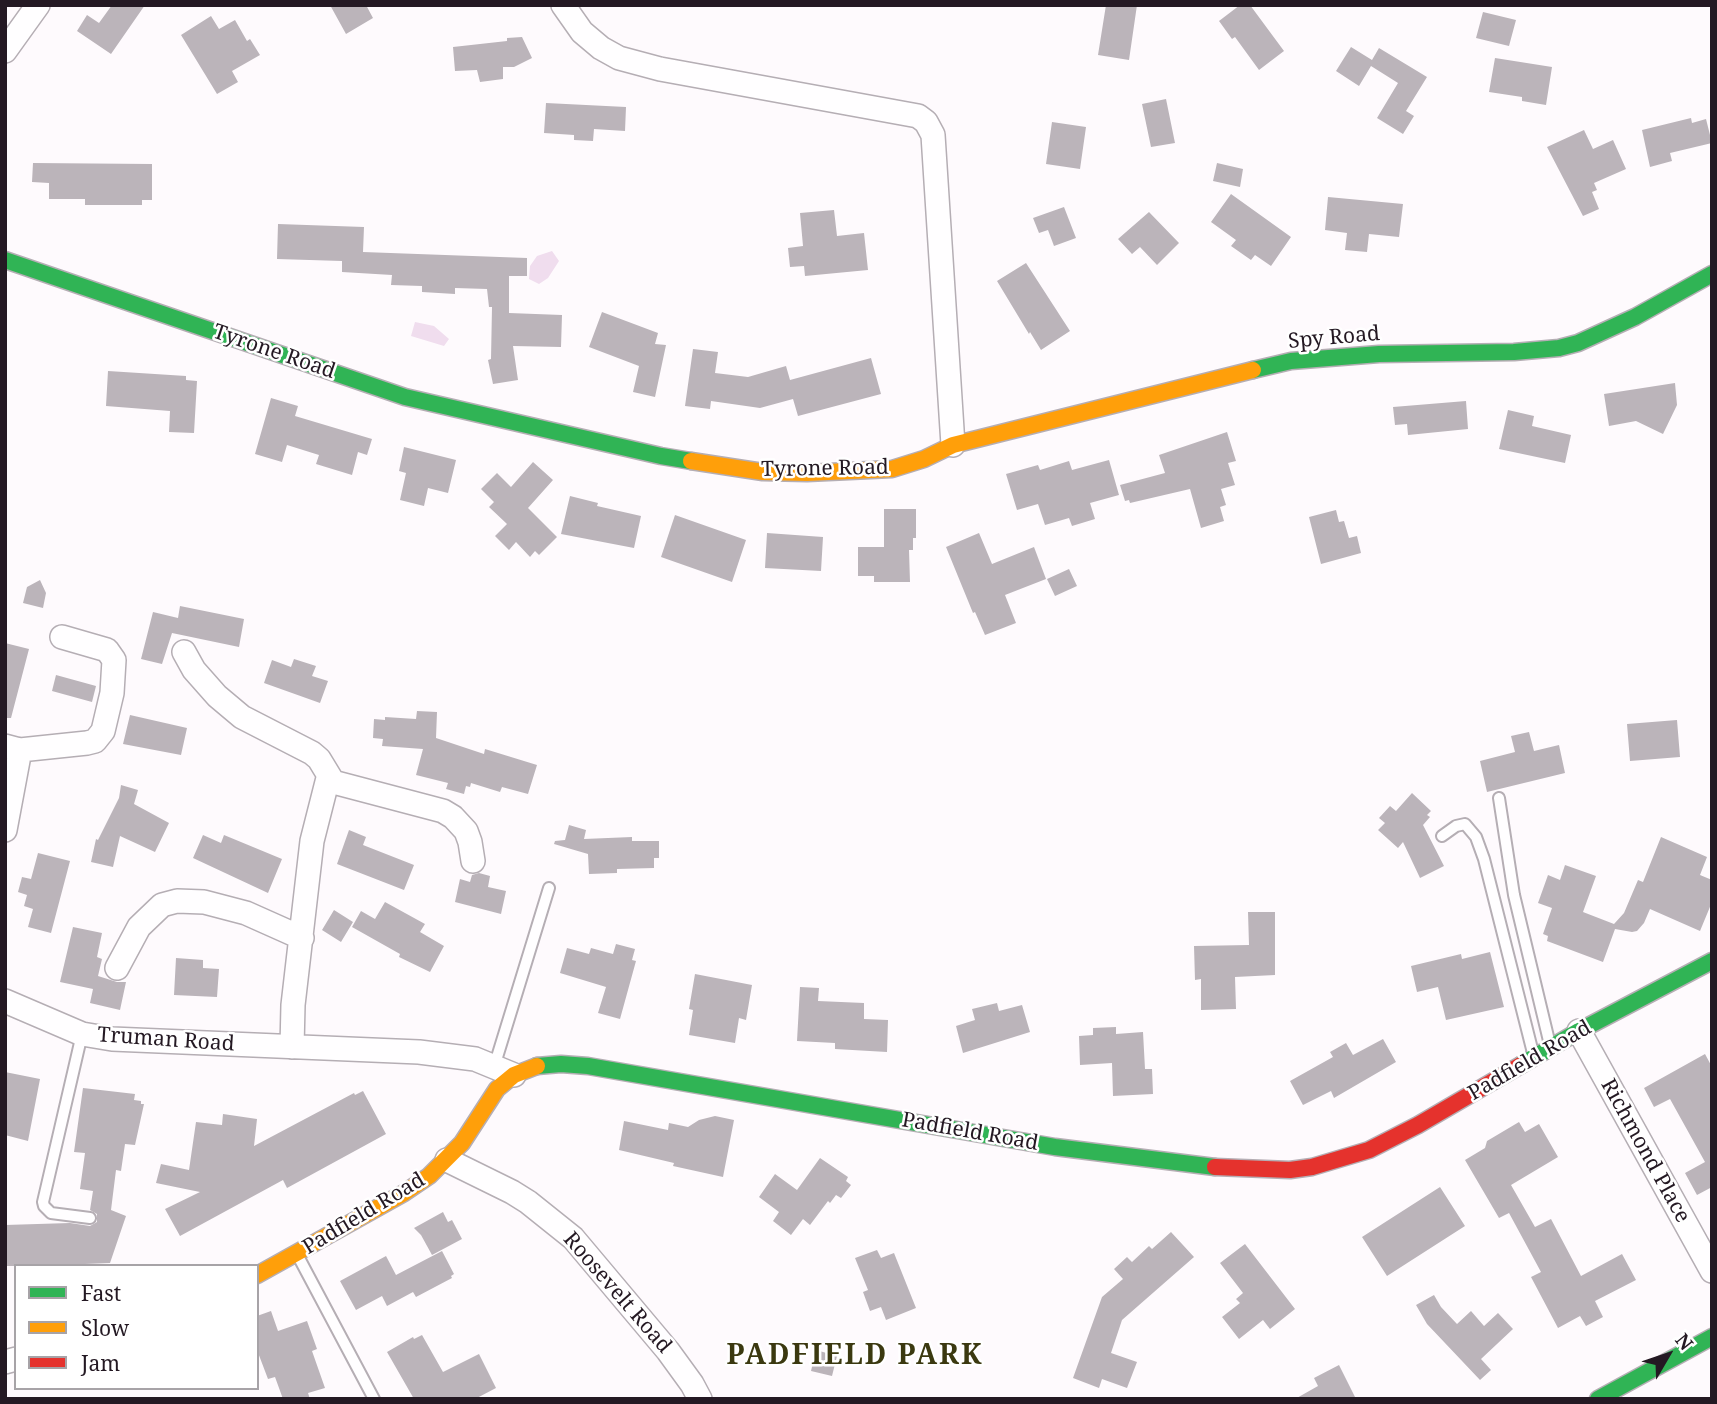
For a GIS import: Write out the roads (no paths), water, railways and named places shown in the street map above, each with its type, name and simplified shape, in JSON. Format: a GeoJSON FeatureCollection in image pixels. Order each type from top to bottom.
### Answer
{"type":"FeatureCollection","features":[{"type":"Feature","properties":{"kind":"street"},"geometry":{"type":"LineString","coordinates":[[5,51],[38,5]]}},
{"type":"Feature","properties":{"kind":"street"},"geometry":{"type":"LineString","coordinates":[[563,5],[582,32],[601,48],[619,58],[660,69],[918,116],[926,122],[933,135],[953,445]]}},
{"type":"Feature","properties":{"kind":"street","name":"Tyrone Road"},"geometry":{"type":"LineString","coordinates":[[5,260],[405,397],[661,456],[763,472],[848,473],[906,466],[953,445]]}},
{"type":"Feature","properties":{"kind":"street","name":"Spy Road"},"geometry":{"type":"LineString","coordinates":[[953,445],[1291,361],[1379,354],[1514,352],[1559,348],[1604,332],[1712,274]]}},
{"type":"Feature","properties":{"kind":"street"},"geometry":{"type":"LineString","coordinates":[[5,830],[13,748],[88,743],[95,741],[103,732],[112,693],[114,660],[107,650],[62,637]]}},
{"type":"Feature","properties":{"kind":"street"},"geometry":{"type":"LineString","coordinates":[[184,652],[199,676],[225,703],[242,717],[312,753],[322,764],[328,778],[340,786],[443,811],[453,817],[466,831],[473,861]]}},
{"type":"Feature","properties":{"kind":"street"},"geometry":{"type":"LineString","coordinates":[[292,1047],[293,1005],[312,841],[328,778]]}},
{"type":"Feature","properties":{"kind":"street"},"geometry":{"type":"LineString","coordinates":[[117,968],[139,927],[162,905],[177,901],[204,902],[246,913],[302,938]]}},
{"type":"Feature","properties":{"kind":"street","name":"Padfield Road"},"geometry":{"type":"LineString","coordinates":[[259,1274],[404,1194],[447,1160],[469,1132],[504,1071],[561,1064],[588,1066],[1055,1147],[1222,1168],[1290,1170],[1312,1167],[1368,1150],[1418,1125],[1579,1031],[1712,961]]}},
{"type":"Feature","properties":{"kind":"street","name":"Truman Road"},"geometry":{"type":"LineString","coordinates":[[5,1001],[82,1034],[166,1042],[419,1052],[475,1059],[504,1071]]}},
{"type":"Feature","properties":{"kind":"street","name":"Richmond Place"},"geometry":{"type":"LineString","coordinates":[[1579,1031],[1712,1270]]}},
{"type":"Feature","properties":{"kind":"street","name":"Roosevelt Road"},"geometry":{"type":"LineString","coordinates":[[447,1160],[495,1182],[528,1202],[573,1238],[668,1351],[700,1399]]}},
{"type":"Feature","properties":{"kind":"street"},"geometry":{"type":"LineString","coordinates":[[1598,1399],[1712,1337]]}},
{"type":"Feature","properties":{"kind":"lane"},"geometry":{"type":"LineString","coordinates":[[1499,798],[1514,895],[1551,1048]]}},
{"type":"Feature","properties":{"kind":"lane"},"geometry":{"type":"LineString","coordinates":[[1442,836],[1456,826],[1465,824],[1476,837],[1484,859],[1534,1057]]}},
{"type":"Feature","properties":{"kind":"lane"},"geometry":{"type":"LineString","coordinates":[[504,1071],[549,888]]}},
{"type":"Feature","properties":{"kind":"lane"},"geometry":{"type":"LineString","coordinates":[[82,1034],[43,1202],[51,1213],[90,1218]]}},
{"type":"Feature","properties":{"kind":"lane"},"geometry":{"type":"LineString","coordinates":[[297,1254],[374,1399]]}},
{"type":"Feature","properties":{"kind":"district","name":"PADFIELD PARK"},"geometry":{"type":"Point","coordinates":[855,1356]}}]}
